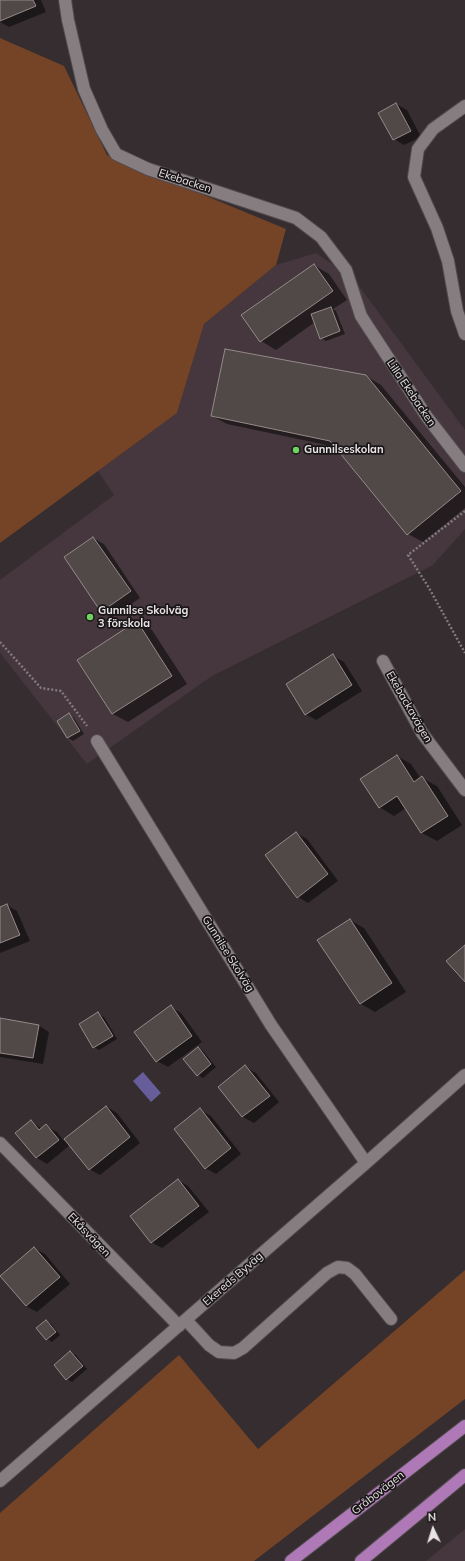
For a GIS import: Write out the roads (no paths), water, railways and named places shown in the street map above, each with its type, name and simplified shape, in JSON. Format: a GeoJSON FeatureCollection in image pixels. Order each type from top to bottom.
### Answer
{"type":"FeatureCollection","features":[{"type":"Feature","properties":{"kind":"main road","name":"Gråbovägen"},"geometry":{"type":"LineString","coordinates":[[292,1561],[465,1426]]}},
{"type":"Feature","properties":{"kind":"main road"},"geometry":{"type":"LineString","coordinates":[[361,1561],[465,1475]]}},
{"type":"Feature","properties":{"kind":"street","name":"Ekebacken"},"geometry":{"type":"LineString","coordinates":[[65,0],[68,20],[84,89],[102,130],[116,154],[148,168],[296,218],[321,237],[346,270],[361,316]]}},
{"type":"Feature","properties":{"kind":"street"},"geometry":{"type":"LineString","coordinates":[[465,106],[433,130],[418,149],[414,177],[437,228],[446,254],[457,311],[465,334]]}},
{"type":"Feature","properties":{"kind":"street","name":"Lilla Ekebacken"},"geometry":{"type":"LineString","coordinates":[[361,316],[427,417],[465,466]]}},
{"type":"Feature","properties":{"kind":"street","name":"Ekebackavägen"},"geometry":{"type":"LineString","coordinates":[[382,661],[422,733],[465,790]]}},
{"type":"Feature","properties":{"kind":"street","name":"Gunnilse Skolväg"},"geometry":{"type":"LineString","coordinates":[[97,741],[272,1025],[366,1163]]}},
{"type":"Feature","properties":{"kind":"street","name":"Ekereds Byväg"},"geometry":{"type":"LineString","coordinates":[[2,1476],[182,1323],[465,1075]]}},
{"type":"Feature","properties":{"kind":"street","name":"Ekåsvägen"},"geometry":{"type":"LineString","coordinates":[[0,1143],[182,1323],[219,1352],[234,1353],[243,1348],[327,1273],[338,1267],[347,1268],[355,1274],[390,1319]]}},
{"type":"Feature","properties":{"kind":"place","name":"Gunnilseskolan"},"geometry":{"type":"Point","coordinates":[296,450]}},
{"type":"Feature","properties":{"kind":"place","name":"Gunnilse Skolväg 3 förskola"},"geometry":{"type":"Point","coordinates":[90,617]}}]}
